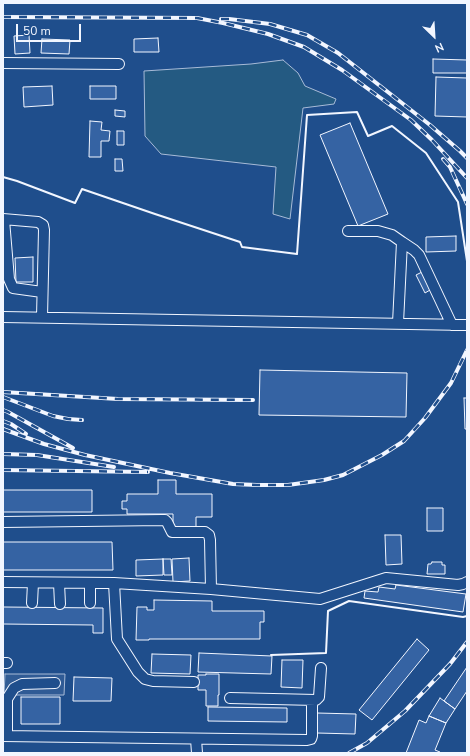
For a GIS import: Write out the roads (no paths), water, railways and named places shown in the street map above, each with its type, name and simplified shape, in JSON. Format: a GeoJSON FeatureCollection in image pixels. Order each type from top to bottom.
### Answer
{"type":"FeatureCollection","features":[{"type":"Feature","properties":{"kind":"street"},"geometry":{"type":"LineString","coordinates":[[3,63],[119,64]]}},
{"type":"Feature","properties":{"kind":"street"},"geometry":{"type":"LineString","coordinates":[[42,292],[13,288],[9,279],[3,220],[38,222],[42,225],[44,230],[42,317]]}},
{"type":"Feature","properties":{"kind":"street"},"geometry":{"type":"LineString","coordinates":[[348,231],[378,231],[392,235],[414,250],[419,255],[452,325]]}},
{"type":"Feature","properties":{"kind":"street"},"geometry":{"type":"LineString","coordinates":[[398,323],[402,242]]}},
{"type":"Feature","properties":{"kind":"street"},"geometry":{"type":"LineString","coordinates":[[3,317],[467,325]]}},
{"type":"Feature","properties":{"kind":"street"},"geometry":{"type":"LineString","coordinates":[[3,522],[165,520],[172,532],[206,532],[209,535],[210,540],[211,589]]}},
{"type":"Feature","properties":{"kind":"street"},"geometry":{"type":"LineString","coordinates":[[3,582],[114,583],[320,598],[386,578],[458,585],[467,582]]}},
{"type":"Feature","properties":{"kind":"street"},"geometry":{"type":"LineString","coordinates":[[32,603],[33,582]]}},
{"type":"Feature","properties":{"kind":"street"},"geometry":{"type":"LineString","coordinates":[[59,583],[60,604]]}},
{"type":"Feature","properties":{"kind":"street"},"geometry":{"type":"LineString","coordinates":[[90,583],[90,603]]}},
{"type":"Feature","properties":{"kind":"street"},"geometry":{"type":"LineString","coordinates":[[114,583],[117,639],[138,672],[145,679],[153,682],[194,682]]}},
{"type":"Feature","properties":{"kind":"street"},"geometry":{"type":"LineString","coordinates":[[230,698],[316,700],[319,697],[321,668]]}},
{"type":"Feature","properties":{"kind":"street"},"geometry":{"type":"LineString","coordinates":[[55,683],[22,684],[14,688],[5,699],[5,736],[307,740],[312,736],[312,700]]}},
{"type":"Feature","properties":{"kind":"street"},"geometry":{"type":"LineString","coordinates":[[196,739],[197,753]]}},
{"type":"Feature","properties":{"kind":"railway"},"geometry":{"type":"LineString","coordinates":[[3,17],[197,18],[268,34],[304,47],[342,70],[411,120],[432,140],[467,178]]}},
{"type":"Feature","properties":{"kind":"railway"},"geometry":{"type":"LineString","coordinates":[[221,19],[270,24],[307,35],[338,53],[430,125],[467,158]]}},
{"type":"Feature","properties":{"kind":"railway"},"geometry":{"type":"LineString","coordinates":[[443,159],[450,167],[467,204]]}},
{"type":"Feature","properties":{"kind":"railway"},"geometry":{"type":"LineString","coordinates":[[3,429],[44,444],[85,455],[170,473],[233,484],[288,485],[324,480],[343,475],[382,455],[404,441],[425,418],[451,383],[467,350]]}},
{"type":"Feature","properties":{"kind":"railway"},"geometry":{"type":"LineString","coordinates":[[3,392],[118,399],[253,400]]}},
{"type":"Feature","properties":{"kind":"railway"},"geometry":{"type":"LineString","coordinates":[[3,397],[53,416],[82,420]]}},
{"type":"Feature","properties":{"kind":"railway"},"geometry":{"type":"LineString","coordinates":[[3,410],[73,448]]}},
{"type":"Feature","properties":{"kind":"railway"},"geometry":{"type":"LineString","coordinates":[[3,421],[11,424],[26,434]]}},
{"type":"Feature","properties":{"kind":"railway"},"geometry":{"type":"LineString","coordinates":[[3,454],[37,455],[114,467]]}},
{"type":"Feature","properties":{"kind":"railway"},"geometry":{"type":"LineString","coordinates":[[3,470],[148,472]]}},
{"type":"Feature","properties":{"kind":"railway"},"geometry":{"type":"LineString","coordinates":[[349,753],[367,743],[405,711],[450,664],[467,642]]}}]}
